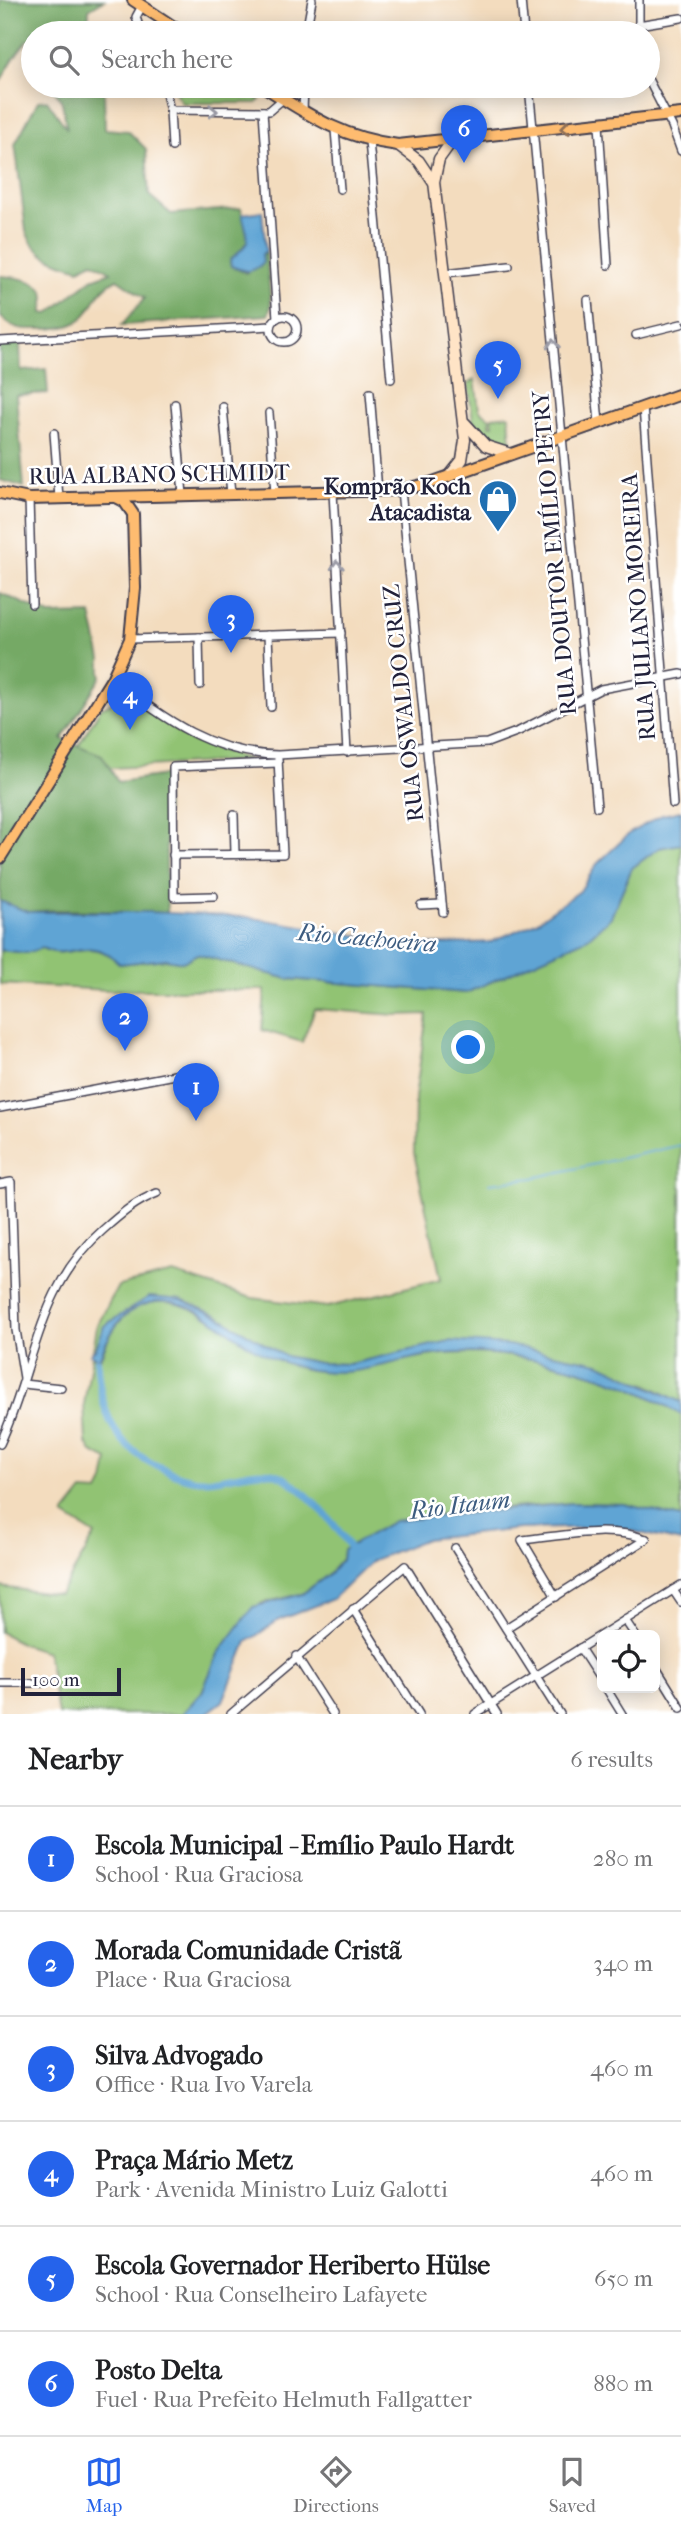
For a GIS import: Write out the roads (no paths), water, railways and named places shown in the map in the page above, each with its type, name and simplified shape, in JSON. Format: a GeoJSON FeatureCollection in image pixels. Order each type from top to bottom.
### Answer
{"type":"FeatureCollection","features":[{"type":"Feature","properties":{"kind":"main road"},"geometry":{"type":"LineString","coordinates":[[137,3],[165,21]]}},
{"type":"Feature","properties":{"kind":"main road"},"geometry":{"type":"LineString","coordinates":[[283,99],[335,130],[369,141],[398,145],[681,114]]}},
{"type":"Feature","properties":{"kind":"main road","name":"RUA ALBANO SCHMIDT"},"geometry":{"type":"LineString","coordinates":[[0,494],[29,499],[401,490],[447,477],[681,394]]}},
{"type":"Feature","properties":{"kind":"main road"},"geometry":{"type":"LineString","coordinates":[[0,858],[112,679],[130,639],[135,588],[133,514],[140,502],[148,496]]}},
{"type":"Feature","properties":{"kind":"main road"},"geometry":{"type":"LineString","coordinates":[[116,497],[124,501],[133,514]]}},
{"type":"Feature","properties":{"kind":"street"},"geometry":{"type":"LineString","coordinates":[[308,21],[312,0]]}},
{"type":"Feature","properties":{"kind":"street"},"geometry":{"type":"LineString","coordinates":[[521,0],[523,21]]}},
{"type":"Feature","properties":{"kind":"street"},"geometry":{"type":"LineString","coordinates":[[639,0],[639,21]]}},
{"type":"Feature","properties":{"kind":"street"},"geometry":{"type":"LineString","coordinates":[[137,3],[137,21]]}},
{"type":"Feature","properties":{"kind":"street"},"geometry":{"type":"LineString","coordinates":[[660,24],[681,18]]}},
{"type":"Feature","properties":{"kind":"street"},"geometry":{"type":"LineString","coordinates":[[167,98],[172,147]]}},
{"type":"Feature","properties":{"kind":"street"},"geometry":{"type":"LineString","coordinates":[[303,111],[304,98]]}},
{"type":"Feature","properties":{"kind":"street","name":"RUA DOUTOR EMÍLIO PETRY"},"geometry":{"type":"LineString","coordinates":[[529,98],[597,807]]}},
{"type":"Feature","properties":{"kind":"street"},"geometry":{"type":"LineString","coordinates":[[657,98],[681,151]]}},
{"type":"Feature","properties":{"kind":"street"},"geometry":{"type":"LineString","coordinates":[[170,110],[263,111],[275,109],[283,99]]}},
{"type":"Feature","properties":{"kind":"street"},"geometry":{"type":"LineString","coordinates":[[263,111],[277,318]]}},
{"type":"Feature","properties":{"kind":"street"},"geometry":{"type":"LineString","coordinates":[[599,124],[608,265]]}},
{"type":"Feature","properties":{"kind":"street"},"geometry":{"type":"LineString","coordinates":[[335,130],[340,189]]}},
{"type":"Feature","properties":{"kind":"street"},"geometry":{"type":"LineString","coordinates":[[369,141],[391,379]]}},
{"type":"Feature","properties":{"kind":"street"},"geometry":{"type":"LineString","coordinates":[[447,477],[457,468],[465,452],[433,183],[439,159],[452,141]]}},
{"type":"Feature","properties":{"kind":"street"},"geometry":{"type":"LineString","coordinates":[[398,145],[419,161],[433,183]]}},
{"type":"Feature","properties":{"kind":"street"},"geometry":{"type":"LineString","coordinates":[[445,273],[509,265]]}},
{"type":"Feature","properties":{"kind":"street"},"geometry":{"type":"LineString","coordinates":[[588,300],[600,423]]}},
{"type":"Feature","properties":{"kind":"street"},"geometry":{"type":"LineString","coordinates":[[285,316],[293,320],[297,328],[294,337],[287,342],[278,341],[272,335],[271,326],[277,318],[285,316]]}},
{"type":"Feature","properties":{"kind":"street"},"geometry":{"type":"LineString","coordinates":[[636,335],[681,324]]}},
{"type":"Feature","properties":{"kind":"street"},"geometry":{"type":"LineString","coordinates":[[0,341],[271,326]]}},
{"type":"Feature","properties":{"kind":"street"},"geometry":{"type":"LineString","coordinates":[[370,393],[378,491]]}},
{"type":"Feature","properties":{"kind":"street"},"geometry":{"type":"LineString","coordinates":[[175,404],[183,495]]}},
{"type":"Feature","properties":{"kind":"street"},"geometry":{"type":"LineString","coordinates":[[223,407],[231,494]]}},
{"type":"Feature","properties":{"kind":"street","name":"RUA JULIANO MOREIRA"},"geometry":{"type":"LineString","coordinates":[[643,407],[673,804]]}},
{"type":"Feature","properties":{"kind":"street"},"geometry":{"type":"LineString","coordinates":[[269,413],[275,493]]}},
{"type":"Feature","properties":{"kind":"street"},"geometry":{"type":"LineString","coordinates":[[463,420],[486,446],[511,454]]}},
{"type":"Feature","properties":{"kind":"street"},"geometry":{"type":"LineString","coordinates":[[54,433],[59,498]]}},
{"type":"Feature","properties":{"kind":"street","name":"RUA OSWALDO CRUZ"},"geometry":{"type":"LineString","coordinates":[[401,490],[443,908],[421,905]]}},
{"type":"Feature","properties":{"kind":"street"},"geometry":{"type":"LineString","coordinates":[[333,492],[347,752]]}},
{"type":"Feature","properties":{"kind":"street"},"geometry":{"type":"LineString","coordinates":[[29,499],[32,604]]}},
{"type":"Feature","properties":{"kind":"street"},"geometry":{"type":"LineString","coordinates":[[130,639],[341,633]]}},
{"type":"Feature","properties":{"kind":"street"},"geometry":{"type":"LineString","coordinates":[[268,635],[271,707]]}},
{"type":"Feature","properties":{"kind":"street"},"geometry":{"type":"LineString","coordinates":[[199,637],[200,685]]}},
{"type":"Feature","properties":{"kind":"street"},"geometry":{"type":"LineString","coordinates":[[214,896],[174,897],[173,767],[347,752],[476,745],[497,740],[614,685],[681,674]]}},
{"type":"Feature","properties":{"kind":"street"},"geometry":{"type":"LineString","coordinates":[[112,679],[198,738],[278,759]]}},
{"type":"Feature","properties":{"kind":"street"},"geometry":{"type":"LineString","coordinates":[[173,855],[283,854],[278,759]]}},
{"type":"Feature","properties":{"kind":"street"},"geometry":{"type":"LineString","coordinates":[[234,815],[235,854]]}},
{"type":"Feature","properties":{"kind":"street"},"geometry":{"type":"LineString","coordinates":[[0,1108],[185,1073]]}},
{"type":"Feature","properties":{"kind":"street"},"geometry":{"type":"LineString","coordinates":[[0,1184],[11,1182],[16,1330],[23,1381]]}},
{"type":"Feature","properties":{"kind":"street"},"geometry":{"type":"LineString","coordinates":[[0,1444],[11,1420],[46,1309],[64,1273],[85,1247],[124,1212],[157,1193]]}},
{"type":"Feature","properties":{"kind":"street"},"geometry":{"type":"LineString","coordinates":[[23,1381],[61,1388]]}},
{"type":"Feature","properties":{"kind":"street"},"geometry":{"type":"LineString","coordinates":[[0,1420],[11,1420]]}},
{"type":"Feature","properties":{"kind":"street"},"geometry":{"type":"LineString","coordinates":[[506,1629],[556,1597],[646,1539],[623,1533],[599,1532],[522,1540],[556,1597]]}},
{"type":"Feature","properties":{"kind":"street"},"geometry":{"type":"LineString","coordinates":[[455,1548],[560,1714]]}},
{"type":"Feature","properties":{"kind":"street"},"geometry":{"type":"LineString","coordinates":[[231,1714],[405,1566],[498,1714]]}},
{"type":"Feature","properties":{"kind":"street"},"geometry":{"type":"LineString","coordinates":[[475,1714],[681,1585]]}},
{"type":"Feature","properties":{"kind":"street"},"geometry":{"type":"LineString","coordinates":[[673,1590],[681,1602]]}},
{"type":"Feature","properties":{"kind":"street"},"geometry":{"type":"LineString","coordinates":[[353,1609],[419,1714]]}},
{"type":"Feature","properties":{"kind":"street"},"geometry":{"type":"LineString","coordinates":[[625,1620],[632,1630]]}},
{"type":"Feature","properties":{"kind":"street"},"geometry":{"type":"LineString","coordinates":[[580,1648],[597,1674]]}},
{"type":"Feature","properties":{"kind":"street"},"geometry":{"type":"LineString","coordinates":[[296,1656],[333,1714]]}},
{"type":"Feature","properties":{"kind":"street"},"geometry":{"type":"LineString","coordinates":[[660,1674],[681,1708]]}},
{"type":"Feature","properties":{"kind":"street"},"geometry":{"type":"LineString","coordinates":[[0,1683],[42,1683]]}},
{"type":"Feature","properties":{"kind":"street"},"geometry":{"type":"LineString","coordinates":[[609,1693],[622,1714]]}},
{"type":"Feature","properties":{"kind":"street"},"geometry":{"type":"LineString","coordinates":[[240,1706],[245,1714]]}},
{"type":"Feature","properties":{"kind":"water"},"geometry":{"type":"Polygon","coordinates":[[[262,211],[266,251],[262,254],[263,263],[248,271],[231,266],[230,260],[243,248],[247,240],[242,214],[262,211]]]}},
{"type":"Feature","properties":{"kind":"water","name":"Rio Cachoeira"},"geometry":{"type":"Polygon","coordinates":[[[681,811],[681,844],[659,848],[632,868],[611,917],[588,938],[466,993],[288,979],[197,954],[183,962],[166,959],[120,964],[108,954],[89,948],[53,952],[42,948],[26,953],[0,950],[0,901],[28,912],[150,912],[247,917],[374,938],[397,946],[491,942],[536,922],[580,891],[597,864],[630,833],[662,815],[681,811]]]}},
{"type":"Feature","properties":{"kind":"water"},"geometry":{"type":"Polygon","coordinates":[[[149,1297],[181,1300],[216,1315],[285,1356],[319,1363],[349,1364],[449,1341],[508,1345],[599,1363],[681,1402],[681,1415],[625,1386],[592,1374],[523,1358],[455,1353],[425,1356],[347,1372],[304,1368],[262,1353],[192,1309],[164,1302],[150,1303],[131,1311],[117,1324],[99,1359],[90,1354],[96,1348],[104,1326],[149,1297]]]}},
{"type":"Feature","properties":{"kind":"water"},"geometry":{"type":"Polygon","coordinates":[[[572,1503],[624,1504],[681,1518],[681,1542],[614,1527],[520,1529],[426,1539],[373,1560],[333,1599],[279,1620],[247,1642],[223,1701],[206,1714],[182,1714],[202,1692],[218,1654],[253,1607],[302,1594],[328,1575],[342,1560],[343,1550],[394,1521],[572,1503]]]}},
{"type":"Feature","properties":{"kind":"waterway"},"geometry":{"type":"LineString","coordinates":[[489,1183],[533,1178],[681,1145]]}},
{"type":"Feature","properties":{"kind":"waterway"},"geometry":{"type":"LineString","coordinates":[[97,1361],[106,1412],[121,1439],[132,1450],[167,1470],[193,1479],[212,1480],[260,1472],[278,1475],[297,1487],[318,1506],[349,1547]]}},
{"type":"Feature","properties":{"kind":"place","name":"Posto Delta"},"geometry":{"type":"Point","coordinates":[464,163]}},
{"type":"Feature","properties":{"kind":"place","name":"Escola Governador Heriberto Hülse"},"geometry":{"type":"Point","coordinates":[498,399]}},
{"type":"Feature","properties":{"kind":"place","name":"Komprão Koch Atacadista"},"geometry":{"type":"Point","coordinates":[498,533]}},
{"type":"Feature","properties":{"kind":"place","name":"Silva Advogado"},"geometry":{"type":"Point","coordinates":[231,653]}},
{"type":"Feature","properties":{"kind":"place","name":"Praça Mário Metz"},"geometry":{"type":"Point","coordinates":[130,730]}},
{"type":"Feature","properties":{"kind":"place","name":"Morada Comunidade Cristã"},"geometry":{"type":"Point","coordinates":[125,1051]}},
{"type":"Feature","properties":{"kind":"place","name":"Escola Municipal - Emílio Paulo Hardt"},"geometry":{"type":"Point","coordinates":[196,1121]}},
{"type":"Feature","properties":{"kind":"water label","name":"Rio Itaum"},"geometry":{"type":"Point","coordinates":[460,1505]}}]}
